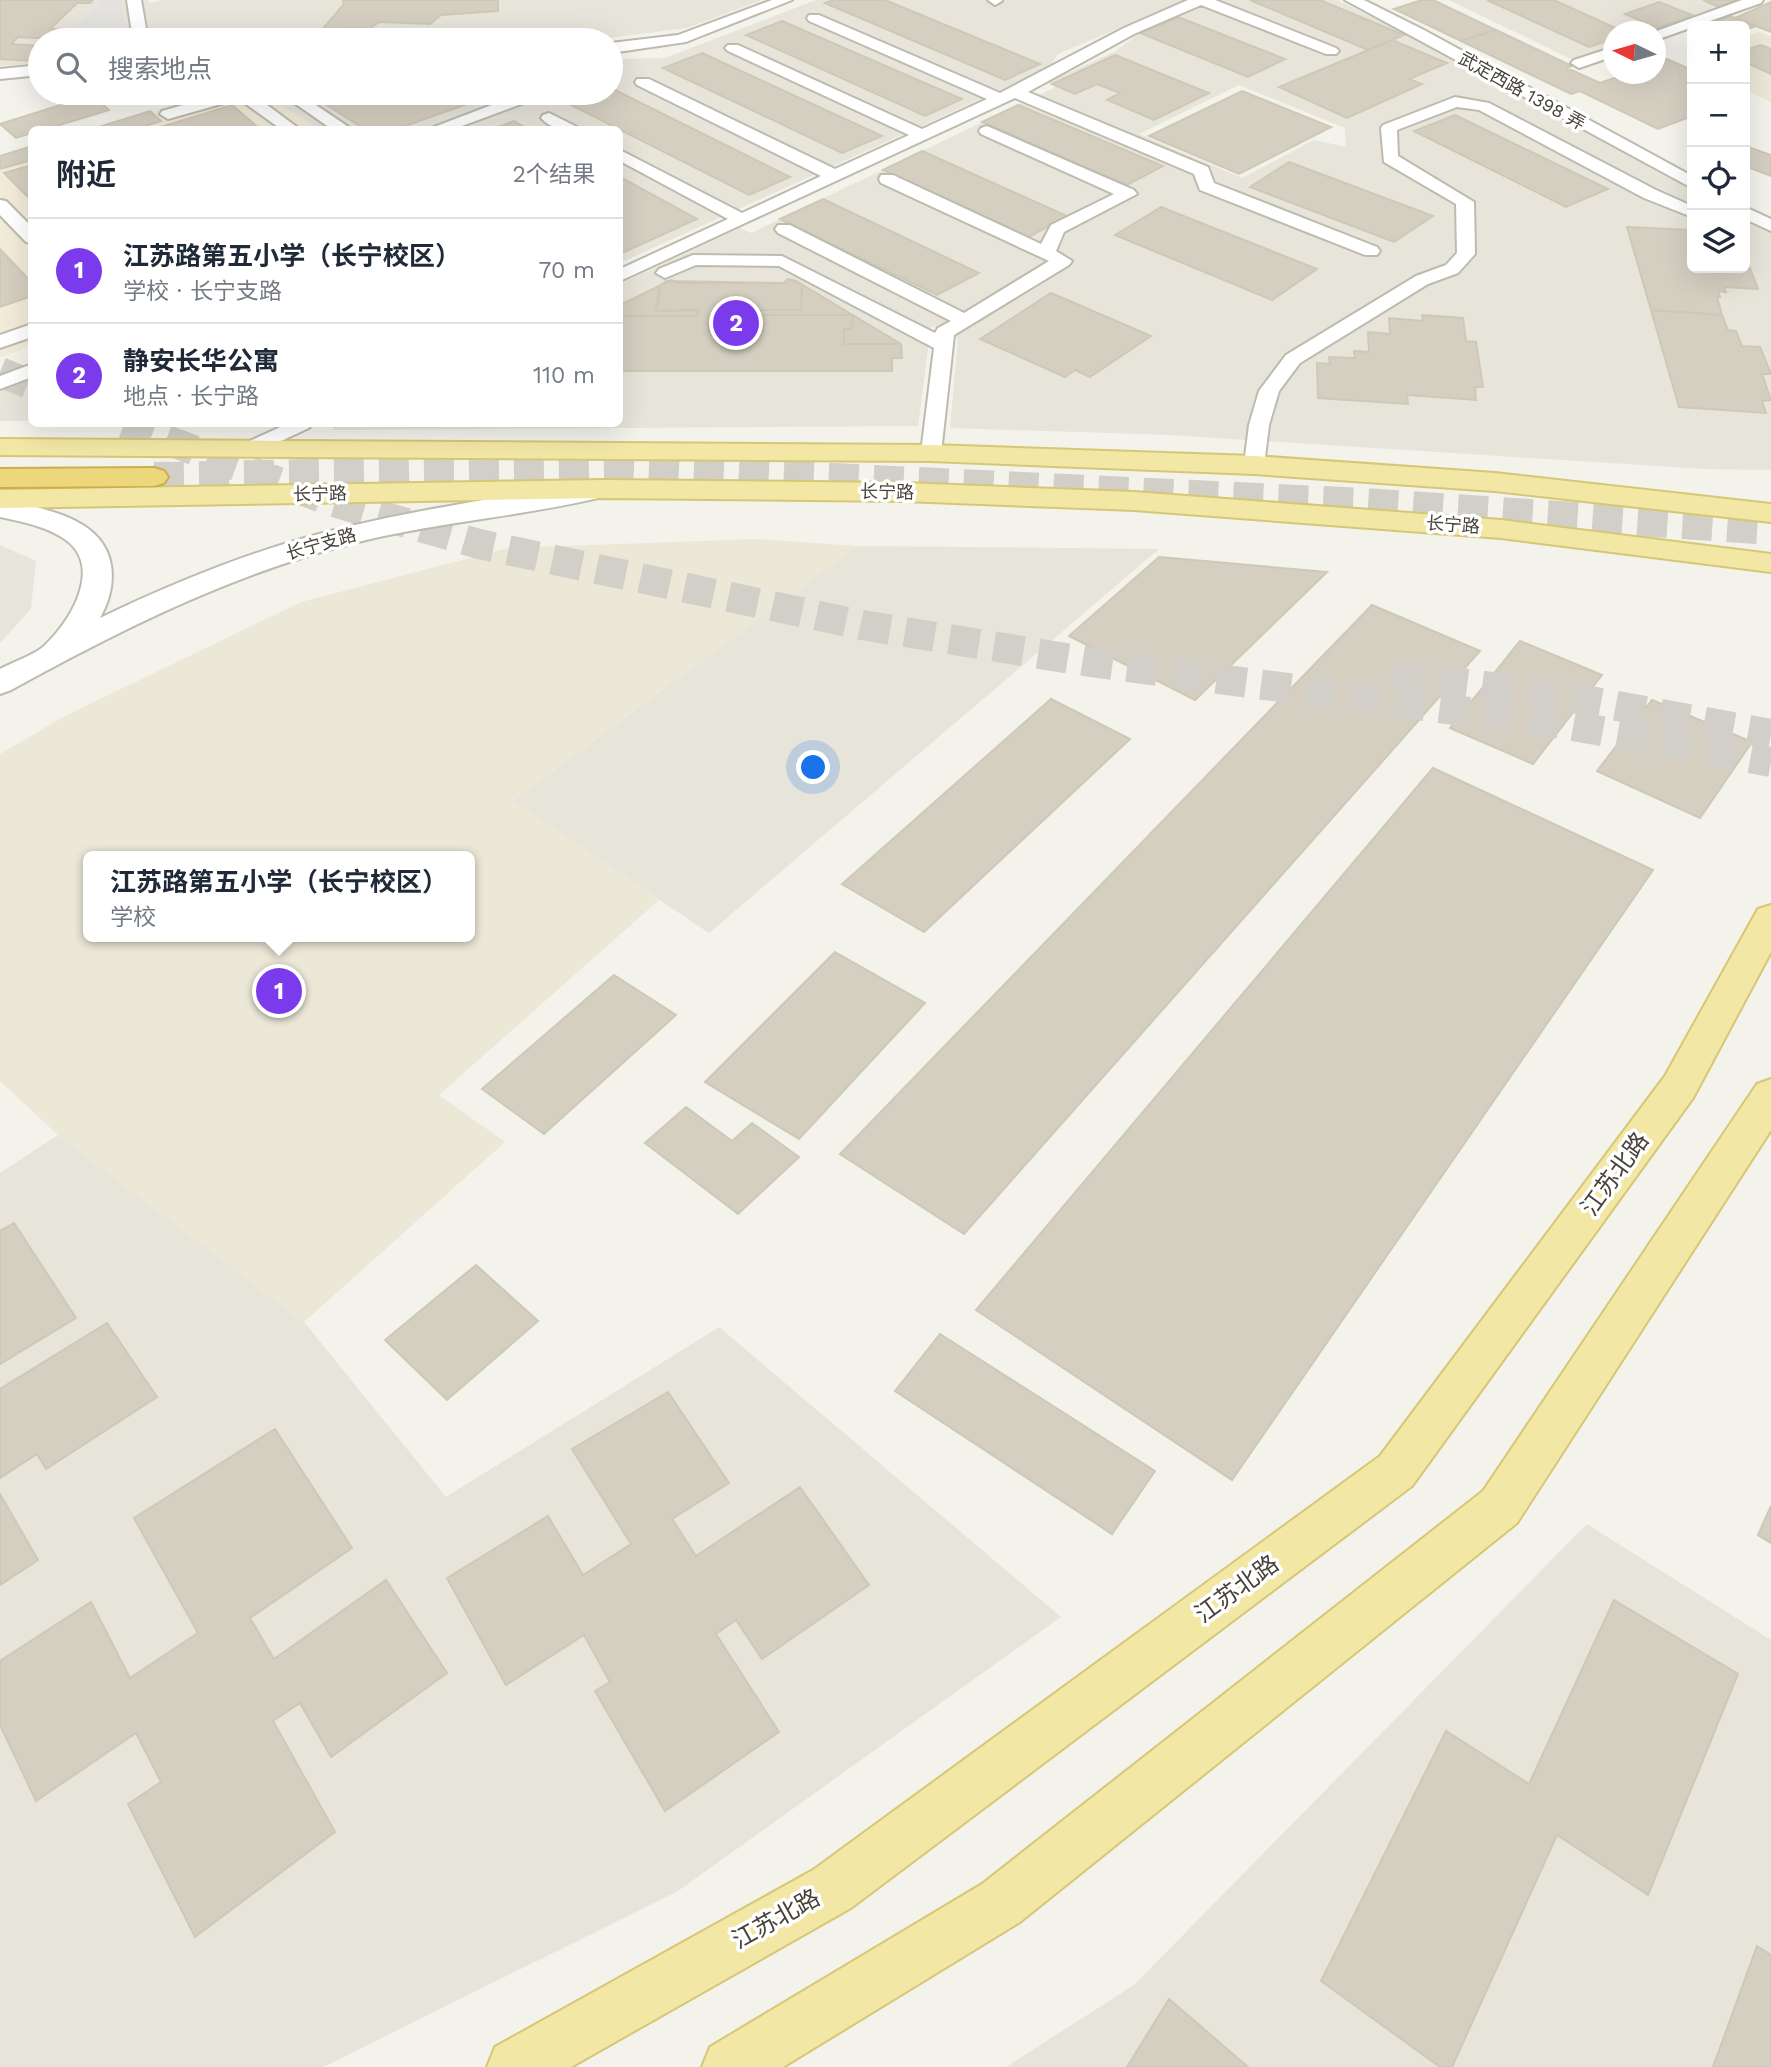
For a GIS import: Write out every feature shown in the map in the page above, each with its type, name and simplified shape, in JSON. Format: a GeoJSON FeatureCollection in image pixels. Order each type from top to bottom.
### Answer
{"type":"FeatureCollection","features":[{"type":"Feature","properties":{"kind":"highway"},"geometry":{"type":"LineString","coordinates":[[0,478],[154,477]]}},
{"type":"Feature","properties":{"kind":"main road","name":"长宁路"},"geometry":{"type":"LineString","coordinates":[[0,447],[931,453],[1254,465],[1495,482],[1771,513]]}},
{"type":"Feature","properties":{"kind":"main road","name":"长宁路"},"geometry":{"type":"LineString","coordinates":[[0,499],[604,489],[904,492],[1134,501],[1501,529],[1771,563]]}},
{"type":"Feature","properties":{"kind":"main road","name":"江苏北路"},"geometry":{"type":"LineString","coordinates":[[515,2067],[832,1889],[1396,1471],[1679,1087],[1771,918]]}},
{"type":"Feature","properties":{"kind":"main road"},"geometry":{"type":"LineString","coordinates":[[730,2067],[1001,1903],[1500,1507],[1752,1127],[1771,1094]]}},
{"type":"Feature","properties":{"kind":"street","name":"长宁支路"},"geometry":{"type":"LineString","coordinates":[[0,683],[55,652],[189,590],[270,558],[366,531],[604,489]]}},
{"type":"Feature","properties":{"kind":"street","name":"长宁支路"},"geometry":{"type":"LineString","coordinates":[[0,508],[51,521],[87,541],[97,559],[97,586],[86,615],[55,652]]}},
{"type":"Feature","properties":{"kind":"lane"},"geometry":{"type":"LineString","coordinates":[[134,0],[139,28]]}},
{"type":"Feature","properties":{"kind":"lane"},"geometry":{"type":"LineString","coordinates":[[623,46],[681,39],[785,0]]}},
{"type":"Feature","properties":{"kind":"lane"},"geometry":{"type":"LineString","coordinates":[[623,275],[1007,95],[1129,31],[1201,0],[1331,51]]}},
{"type":"Feature","properties":{"kind":"lane","name":"武定西路 1398 弄"},"geometry":{"type":"LineString","coordinates":[[1352,0],[1417,32],[1687,180]]}},
{"type":"Feature","properties":{"kind":"lane"},"geometry":{"type":"LineString","coordinates":[[1666,32],[1756,0]]}},
{"type":"Feature","properties":{"kind":"lane"},"geometry":{"type":"LineString","coordinates":[[814,18],[1202,171],[1206,186],[1371,251]]}},
{"type":"Feature","properties":{"kind":"lane"},"geometry":{"type":"LineString","coordinates":[[733,48],[922,135]]}},
{"type":"Feature","properties":{"kind":"lane"},"geometry":{"type":"LineString","coordinates":[[1579,63],[1603,55]]}},
{"type":"Feature","properties":{"kind":"lane"},"geometry":{"type":"LineString","coordinates":[[0,74],[28,71]]}},
{"type":"Feature","properties":{"kind":"lane"},"geometry":{"type":"LineString","coordinates":[[643,82],[835,176]]}},
{"type":"Feature","properties":{"kind":"lane"},"geometry":{"type":"LineString","coordinates":[[1254,465],[1259,425],[1269,391],[1293,359],[1422,280],[1452,269],[1466,254],[1465,202],[1390,158],[1390,128],[1455,102],[1483,106],[1650,194],[1687,210]]}},
{"type":"Feature","properties":{"kind":"lane"},"geometry":{"type":"LineString","coordinates":[[168,114],[199,105]]}},
{"type":"Feature","properties":{"kind":"lane"},"geometry":{"type":"LineString","coordinates":[[258,105],[287,126]]}},
{"type":"Feature","properties":{"kind":"lane"},"geometry":{"type":"LineString","coordinates":[[306,105],[339,126]]}},
{"type":"Feature","properties":{"kind":"lane"},"geometry":{"type":"LineString","coordinates":[[445,126],[504,105]]}},
{"type":"Feature","properties":{"kind":"lane"},"geometry":{"type":"LineString","coordinates":[[549,118],[564,126]]}},
{"type":"Feature","properties":{"kind":"lane"},"geometry":{"type":"LineString","coordinates":[[987,131],[1128,194],[1057,229],[1046,253]]}},
{"type":"Feature","properties":{"kind":"lane"},"geometry":{"type":"LineString","coordinates":[[623,157],[741,219]]}},
{"type":"Feature","properties":{"kind":"lane"},"geometry":{"type":"LineString","coordinates":[[887,179],[1063,261],[945,332],[931,453]]}},
{"type":"Feature","properties":{"kind":"lane"},"geometry":{"type":"LineString","coordinates":[[0,205],[28,234]]}},
{"type":"Feature","properties":{"kind":"lane"},"geometry":{"type":"LineString","coordinates":[[1750,215],[1771,226]]}},
{"type":"Feature","properties":{"kind":"lane"},"geometry":{"type":"LineString","coordinates":[[783,229],[962,320]]}},
{"type":"Feature","properties":{"kind":"lane"},"geometry":{"type":"LineString","coordinates":[[623,294],[693,260],[782,261],[943,345]]}},
{"type":"Feature","properties":{"kind":"lane"},"geometry":{"type":"LineString","coordinates":[[0,342],[28,332]]}},
{"type":"Feature","properties":{"kind":"lane"},"geometry":{"type":"LineString","coordinates":[[0,383],[28,372]]}},
{"type":"Feature","properties":{"kind":"lane"},"geometry":{"type":"LineString","coordinates":[[248,449],[296,427]]}},
{"type":"Feature","properties":{"kind":"shaded area"},"geometry":{"type":"Polygon","coordinates":[[[0,0],[148,0],[149,3],[162,0],[762,0],[687,28],[623,36],[623,28],[28,28],[28,64],[0,66],[0,0]]]}},
{"type":"Feature","properties":{"kind":"shaded area"},"geometry":{"type":"Polygon","coordinates":[[[103,0],[121,0],[126,28],[75,28],[103,0]]]}},
{"type":"Feature","properties":{"kind":"shaded area"},"geometry":{"type":"Polygon","coordinates":[[[816,0],[1184,0],[1058,54],[1049,68],[623,262],[623,126],[313,126],[280,105],[623,105],[623,59],[665,58],[816,0]]]}},
{"type":"Feature","properties":{"kind":"shaded area"},"geometry":{"type":"Polygon","coordinates":[[[1217,0],[1337,0],[1409,35],[1687,187],[1687,273],[1750,273],[1750,222],[1771,233],[1771,470],[1704,469],[1170,435],[950,428],[958,338],[931,326],[918,426],[334,430],[333,427],[623,427],[623,283],[740,228],[751,233],[1056,87],[1048,82],[1114,52],[1140,33],[1217,0]],[[1239,85],[1139,134],[1242,178],[1314,140],[1346,147],[1345,128],[1239,85]]]}},
{"type":"Feature","properties":{"kind":"shaded area"},"geometry":{"type":"Polygon","coordinates":[[[1449,0],[1756,0],[1666,29],[1666,21],[1603,21],[1603,55],[1579,63],[1449,0]]]}},
{"type":"Feature","properties":{"kind":"shaded area"},"geometry":{"type":"Polygon","coordinates":[[[1759,32],[1771,36],[1771,102],[1750,92],[1750,35],[1759,32]]]}},
{"type":"Feature","properties":{"kind":"shaded area"},"geometry":{"type":"Polygon","coordinates":[[[173,105],[281,105],[313,126],[102,126],[173,105]]]}},
{"type":"Feature","properties":{"kind":"shaded area"},"geometry":{"type":"Polygon","coordinates":[[[28,147],[28,347],[0,358],[0,156],[28,147]]]}},
{"type":"Feature","properties":{"kind":"shaded area"},"geometry":{"type":"Polygon","coordinates":[[[28,378],[28,421],[0,421],[0,390],[28,378]]]}},
{"type":"Feature","properties":{"kind":"shaded area"},"geometry":{"type":"Polygon","coordinates":[[[758,539],[857,546],[513,800],[659,900],[439,1095],[505,1142],[304,1322],[58,1135],[0,1081],[0,754],[65,716],[301,602],[508,548],[758,539]]]}},
{"type":"Feature","properties":{"kind":"shaded area"},"geometry":{"type":"Polygon","coordinates":[[[0,545],[36,561],[31,609],[0,643],[0,545]]]}},
{"type":"Feature","properties":{"kind":"shaded area"},"geometry":{"type":"Polygon","coordinates":[[[857,546],[1159,549],[709,933],[512,801],[857,546]]]}},
{"type":"Feature","properties":{"kind":"shaded area"},"geometry":{"type":"Polygon","coordinates":[[[58,1135],[304,1322],[446,1497],[719,1327],[1061,1617],[678,1891],[323,2067],[0,2067],[0,1173],[58,1135]]]}},
{"type":"Feature","properties":{"kind":"shaded area"},"geometry":{"type":"Polygon","coordinates":[[[1587,1524],[1771,1640],[1771,2067],[1006,2067],[1134,1985],[1587,1524]]]}},
{"type":"Feature","properties":{"kind":"building"},"geometry":{"type":"Polygon","coordinates":[[[0,0],[93,0],[90,3],[77,3],[51,28],[28,28],[28,38],[18,37],[11,44],[28,45],[28,61],[0,59],[0,0]]]}},
{"type":"Feature","properties":{"kind":"building"},"geometry":{"type":"Polygon","coordinates":[[[0,0],[93,0],[90,3],[77,3],[51,28],[28,28],[28,38],[18,37],[11,44],[28,45],[28,61],[0,59],[0,0]]]}},
{"type":"Feature","properties":{"kind":"building"},"geometry":{"type":"Polygon","coordinates":[[[343,0],[498,0],[498,11],[441,15],[430,24],[379,22],[370,28],[324,28],[344,4],[343,0]]]}},
{"type":"Feature","properties":{"kind":"building"},"geometry":{"type":"Polygon","coordinates":[[[834,0],[885,0],[1040,64],[1005,80],[825,3],[834,0]]]}},
{"type":"Feature","properties":{"kind":"building"},"geometry":{"type":"Polygon","coordinates":[[[1250,0],[1320,0],[1404,35],[1368,50],[1250,0]]]}},
{"type":"Feature","properties":{"kind":"building"},"geometry":{"type":"Polygon","coordinates":[[[1422,0],[1433,0],[1496,30],[1461,41],[1394,9],[1422,0]]]}},
{"type":"Feature","properties":{"kind":"building"},"geometry":{"type":"Polygon","coordinates":[[[1487,0],[1554,0],[1603,22],[1603,43],[1589,47],[1487,0]]]}},
{"type":"Feature","properties":{"kind":"building"},"geometry":{"type":"Polygon","coordinates":[[[1703,0],[1737,0],[1719,7],[1703,0]]]}},
{"type":"Feature","properties":{"kind":"building"},"geometry":{"type":"Polygon","coordinates":[[[1659,2],[1692,15],[1666,25],[1666,21],[1642,21],[1625,14],[1659,2]]]}},
{"type":"Feature","properties":{"kind":"building"},"geometry":{"type":"Polygon","coordinates":[[[1771,2],[1771,32],[1750,24],[1750,21],[1735,18],[1771,2]]]}},
{"type":"Feature","properties":{"kind":"building"},"geometry":{"type":"Polygon","coordinates":[[[1730,16],[1743,21],[1718,21],[1730,16]]]}},
{"type":"Feature","properties":{"kind":"building"},"geometry":{"type":"Polygon","coordinates":[[[1178,17],[1285,59],[1248,77],[1140,33],[1178,17]]]}},
{"type":"Feature","properties":{"kind":"building"},"geometry":{"type":"Polygon","coordinates":[[[782,21],[962,99],[925,116],[746,35],[782,21]]]}},
{"type":"Feature","properties":{"kind":"building"},"geometry":{"type":"Polygon","coordinates":[[[1496,30],[1572,66],[1567,68],[1603,84],[1666,84],[1667,59],[1687,68],[1687,118],[1658,129],[1580,91],[1571,94],[1461,41],[1496,30]]]}},
{"type":"Feature","properties":{"kind":"building"},"geometry":{"type":"Polygon","coordinates":[[[1392,40],[1447,63],[1409,79],[1422,84],[1347,118],[1279,87],[1392,40]]]}},
{"type":"Feature","properties":{"kind":"building"},"geometry":{"type":"Polygon","coordinates":[[[1761,45],[1771,49],[1771,74],[1750,64],[1750,48],[1761,45]]]}},
{"type":"Feature","properties":{"kind":"building"},"geometry":{"type":"Polygon","coordinates":[[[702,53],[882,136],[842,153],[663,68],[702,53]]]}},
{"type":"Feature","properties":{"kind":"building"},"geometry":{"type":"Polygon","coordinates":[[[1115,55],[1209,93],[1154,120],[1107,100],[1120,93],[1097,84],[1075,94],[1052,84],[1115,55]]]}},
{"type":"Feature","properties":{"kind":"building"},"geometry":{"type":"Polygon","coordinates":[[[1242,91],[1331,127],[1239,174],[1149,136],[1242,91]]]}},
{"type":"Feature","properties":{"kind":"building"},"geometry":{"type":"Polygon","coordinates":[[[623,94],[790,177],[749,195],[623,131],[623,126],[612,126],[571,105],[623,105],[623,94]]]}},
{"type":"Feature","properties":{"kind":"building"},"geometry":{"type":"Polygon","coordinates":[[[60,105],[103,105],[109,110],[56,126],[28,126],[28,134],[16,138],[0,124],[60,105]]]}},
{"type":"Feature","properties":{"kind":"building"},"geometry":{"type":"Polygon","coordinates":[[[232,105],[256,126],[164,126],[232,105]]]}},
{"type":"Feature","properties":{"kind":"building"},"geometry":{"type":"Polygon","coordinates":[[[327,105],[464,105],[405,126],[360,126],[327,105]]]}},
{"type":"Feature","properties":{"kind":"building"},"geometry":{"type":"Polygon","coordinates":[[[1018,105],[1163,166],[1127,185],[982,122],[1018,105]]]}},
{"type":"Feature","properties":{"kind":"building"},"geometry":{"type":"Polygon","coordinates":[[[150,111],[161,121],[145,126],[102,126],[150,111]]]}},
{"type":"Feature","properties":{"kind":"building"},"geometry":{"type":"Polygon","coordinates":[[[1455,115],[1608,189],[1566,207],[1414,131],[1455,115]]]}},
{"type":"Feature","properties":{"kind":"building"},"geometry":{"type":"Polygon","coordinates":[[[514,121],[523,126],[501,126],[514,121]]]}},
{"type":"Feature","properties":{"kind":"building"},"geometry":{"type":"Polygon","coordinates":[[[28,147],[28,161],[0,169],[0,156],[28,147]]]}},
{"type":"Feature","properties":{"kind":"building"},"geometry":{"type":"Polygon","coordinates":[[[1750,148],[1771,155],[1771,176],[1750,168],[1750,148]]]}},
{"type":"Feature","properties":{"kind":"building"},"geometry":{"type":"Polygon","coordinates":[[[922,151],[1067,216],[1029,237],[883,170],[922,151]]]}},
{"type":"Feature","properties":{"kind":"building"},"geometry":{"type":"Polygon","coordinates":[[[1289,162],[1433,216],[1394,242],[1250,187],[1289,162]]]}},
{"type":"Feature","properties":{"kind":"building"},"geometry":{"type":"Polygon","coordinates":[[[28,166],[28,197],[4,173],[28,166]]]}},
{"type":"Feature","properties":{"kind":"building"},"geometry":{"type":"Polygon","coordinates":[[[623,179],[697,219],[623,253],[623,179]]]}},
{"type":"Feature","properties":{"kind":"building"},"geometry":{"type":"Polygon","coordinates":[[[823,199],[979,273],[937,295],[780,219],[823,199]]]}},
{"type":"Feature","properties":{"kind":"building"},"geometry":{"type":"Polygon","coordinates":[[[1161,207],[1317,269],[1272,300],[1115,235],[1161,207]]]}},
{"type":"Feature","properties":{"kind":"building"},"geometry":{"type":"Polygon","coordinates":[[[1627,227],[1687,230],[1687,273],[1750,273],[1750,268],[1758,289],[1724,287],[1726,292],[1718,291],[1722,315],[1651,310],[1627,227]]]}},
{"type":"Feature","properties":{"kind":"building"},"geometry":{"type":"Polygon","coordinates":[[[0,249],[28,279],[28,297],[0,307],[0,249]]]}},
{"type":"Feature","properties":{"kind":"building"},"geometry":{"type":"Polygon","coordinates":[[[788,279],[802,285],[801,310],[759,310],[758,315],[853,315],[852,329],[844,329],[844,344],[901,344],[902,358],[892,358],[892,371],[623,371],[623,316],[697,316],[698,310],[656,311],[660,286],[666,281],[784,283],[788,279]]]}},
{"type":"Feature","properties":{"kind":"building"},"geometry":{"type":"Polygon","coordinates":[[[788,279],[796,281],[901,344],[902,358],[892,358],[892,371],[623,371],[623,304],[671,280],[680,283],[784,283],[788,279]]]}},
{"type":"Feature","properties":{"kind":"building"},"geometry":{"type":"Polygon","coordinates":[[[1051,293],[1151,336],[1090,377],[1075,370],[1065,377],[980,339],[1051,293]]]}},
{"type":"Feature","properties":{"kind":"building"},"geometry":{"type":"Polygon","coordinates":[[[1651,310],[1722,315],[1728,330],[1736,331],[1742,346],[1760,347],[1771,374],[1762,374],[1771,400],[1762,401],[1766,413],[1679,407],[1651,310]]]}},
{"type":"Feature","properties":{"kind":"building"},"geometry":{"type":"Polygon","coordinates":[[[1422,315],[1463,318],[1466,341],[1476,342],[1483,387],[1475,387],[1476,400],[1407,395],[1408,404],[1318,398],[1317,363],[1330,364],[1329,357],[1355,358],[1354,351],[1369,352],[1368,332],[1390,334],[1389,318],[1423,321],[1422,315]]]}},
{"type":"Feature","properties":{"kind":"building"},"geometry":{"type":"Polygon","coordinates":[[[1159,557],[1327,572],[1195,700],[1069,636],[1159,557]]]}},
{"type":"Feature","properties":{"kind":"building"},"geometry":{"type":"Polygon","coordinates":[[[1372,605],[1480,651],[964,1234],[840,1154],[1372,605]]]}},
{"type":"Feature","properties":{"kind":"building"},"geometry":{"type":"Polygon","coordinates":[[[1520,641],[1602,675],[1533,764],[1450,728],[1520,641]]]}},
{"type":"Feature","properties":{"kind":"building"},"geometry":{"type":"Polygon","coordinates":[[[1051,699],[1130,739],[924,932],[842,884],[1051,699]]]}},
{"type":"Feature","properties":{"kind":"building"},"geometry":{"type":"Polygon","coordinates":[[[1652,700],[1752,742],[1700,818],[1597,771],[1652,700]]]}},
{"type":"Feature","properties":{"kind":"building"},"geometry":{"type":"Polygon","coordinates":[[[1433,768],[1653,870],[1232,1480],[976,1310],[1433,768]]]}},
{"type":"Feature","properties":{"kind":"building"},"geometry":{"type":"Polygon","coordinates":[[[835,952],[925,1003],[799,1139],[705,1082],[835,952]]]}},
{"type":"Feature","properties":{"kind":"building"},"geometry":{"type":"Polygon","coordinates":[[[614,975],[676,1015],[544,1134],[482,1089],[614,975]]]}},
{"type":"Feature","properties":{"kind":"building"},"geometry":{"type":"Polygon","coordinates":[[[686,1107],[732,1141],[752,1123],[799,1157],[738,1214],[645,1143],[686,1107]]]}},
{"type":"Feature","properties":{"kind":"building"},"geometry":{"type":"Polygon","coordinates":[[[14,1223],[76,1318],[0,1364],[0,1231],[14,1223]]]}},
{"type":"Feature","properties":{"kind":"building"},"geometry":{"type":"Polygon","coordinates":[[[476,1265],[538,1321],[447,1400],[385,1340],[476,1265]]]}},
{"type":"Feature","properties":{"kind":"building"},"geometry":{"type":"Polygon","coordinates":[[[107,1323],[157,1397],[46,1469],[37,1454],[0,1478],[0,1389],[107,1323]]]}},
{"type":"Feature","properties":{"kind":"building"},"geometry":{"type":"Polygon","coordinates":[[[940,1334],[1155,1471],[1112,1534],[895,1391],[940,1334]]]}},
{"type":"Feature","properties":{"kind":"building"},"geometry":{"type":"Polygon","coordinates":[[[668,1392],[729,1483],[672,1519],[696,1556],[800,1487],[869,1585],[762,1659],[736,1620],[716,1634],[779,1732],[665,1811],[595,1691],[610,1682],[584,1635],[506,1685],[447,1578],[548,1516],[583,1575],[631,1544],[572,1449],[668,1392]]]}},
{"type":"Feature","properties":{"kind":"building"},"geometry":{"type":"Polygon","coordinates":[[[275,1429],[352,1548],[250,1618],[274,1659],[386,1580],[447,1673],[331,1757],[300,1703],[273,1721],[335,1832],[195,1937],[128,1804],[161,1782],[136,1733],[36,1801],[0,1725],[0,1661],[91,1602],[130,1678],[198,1633],[134,1518],[275,1429]]]}},
{"type":"Feature","properties":{"kind":"building"},"geometry":{"type":"Polygon","coordinates":[[[0,1494],[38,1560],[0,1585],[0,1494]]]}},
{"type":"Feature","properties":{"kind":"building"},"geometry":{"type":"Polygon","coordinates":[[[1771,1506],[1771,1543],[1758,1535],[1771,1506]]]}},
{"type":"Feature","properties":{"kind":"building"},"geometry":{"type":"Polygon","coordinates":[[[1614,1600],[1738,1674],[1648,1895],[1557,1835],[1452,2067],[1440,2067],[1321,1981],[1446,1731],[1529,1784],[1614,1600]]]}},
{"type":"Feature","properties":{"kind":"building"},"geometry":{"type":"Polygon","coordinates":[[[1757,1946],[1771,1955],[1771,2067],[1713,2067],[1757,1946]]]}},
{"type":"Feature","properties":{"kind":"building"},"geometry":{"type":"Polygon","coordinates":[[[1169,1999],[1248,2067],[1127,2067],[1169,1999]]]}},
{"type":"Feature","properties":{"kind":"tunnel"},"geometry":{"type":"LineString","coordinates":[[0,372],[28,383]]}},
{"type":"Feature","properties":{"kind":"tunnel"},"geometry":{"type":"LineString","coordinates":[[132,427],[260,475]]}},
{"type":"Feature","properties":{"kind":"tunnel"},"geometry":{"type":"LineString","coordinates":[[260,475],[619,468],[1364,503],[1771,530]]}},
{"type":"Feature","properties":{"kind":"tunnel"},"geometry":{"type":"LineString","coordinates":[[154,477],[260,475]]}},
{"type":"Feature","properties":{"kind":"tunnel"},"geometry":{"type":"LineString","coordinates":[[260,475],[330,501],[479,544],[862,625],[1090,662],[1568,725],[1771,762]]}},
{"type":"Feature","properties":{"kind":"tunnel"},"geometry":{"type":"LineString","coordinates":[[1393,674],[1568,697],[1771,734]]}},
{"type":"Feature","properties":{"kind":"place","name":"静安长华公寓"},"geometry":{"type":"Point","coordinates":[736,323]}},
{"type":"Feature","properties":{"kind":"place","name":"江苏路第五小学（长宁校区）"},"geometry":{"type":"Point","coordinates":[279,991]}}]}
